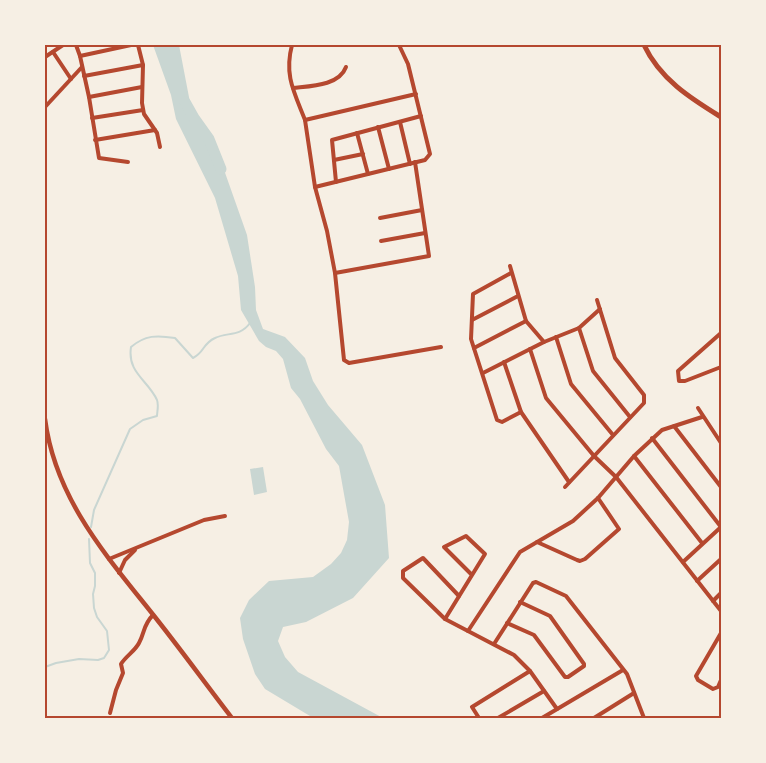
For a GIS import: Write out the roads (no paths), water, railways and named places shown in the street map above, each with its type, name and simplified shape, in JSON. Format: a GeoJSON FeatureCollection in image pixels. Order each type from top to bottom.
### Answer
{"type":"FeatureCollection","features":[{"type":"Feature","properties":{"kind":"main road"},"geometry":{"type":"LineString","coordinates":[[644,45],[660,73],[686,94],[721,117]]}},
{"type":"Feature","properties":{"kind":"street"},"geometry":{"type":"LineString","coordinates":[[45,57],[63,45]]}},
{"type":"Feature","properties":{"kind":"street"},"geometry":{"type":"LineString","coordinates":[[76,45],[89,98],[99,158],[128,162]]}},
{"type":"Feature","properties":{"kind":"street"},"geometry":{"type":"LineString","coordinates":[[80,56],[131,45]]}},
{"type":"Feature","properties":{"kind":"street"},"geometry":{"type":"LineString","coordinates":[[138,45],[143,65],[143,110],[157,133],[160,146]]}},
{"type":"Feature","properties":{"kind":"street"},"geometry":{"type":"LineString","coordinates":[[292,45],[288,60],[289,75],[305,120],[315,187],[327,231],[335,273],[344,360],[346,362],[441,348]]}},
{"type":"Feature","properties":{"kind":"street"},"geometry":{"type":"LineString","coordinates":[[315,187],[425,160],[430,154],[408,64],[399,45]]}},
{"type":"Feature","properties":{"kind":"street"},"geometry":{"type":"LineString","coordinates":[[53,52],[72,79]]}},
{"type":"Feature","properties":{"kind":"street"},"geometry":{"type":"LineString","coordinates":[[84,76],[143,65]]}},
{"type":"Feature","properties":{"kind":"street"},"geometry":{"type":"LineString","coordinates":[[45,107],[82,67]]}},
{"type":"Feature","properties":{"kind":"street"},"geometry":{"type":"LineString","coordinates":[[293,88],[318,85],[334,80],[344,73],[346,67]]}},
{"type":"Feature","properties":{"kind":"street"},"geometry":{"type":"LineString","coordinates":[[89,98],[142,87]]}},
{"type":"Feature","properties":{"kind":"street"},"geometry":{"type":"LineString","coordinates":[[305,120],[416,94]]}},
{"type":"Feature","properties":{"kind":"street"},"geometry":{"type":"LineString","coordinates":[[92,118],[143,110]]}},
{"type":"Feature","properties":{"kind":"street"},"geometry":{"type":"LineString","coordinates":[[336,182],[332,140],[421,116]]}},
{"type":"Feature","properties":{"kind":"street"},"geometry":{"type":"LineString","coordinates":[[335,273],[429,256],[412,163],[400,122]]}},
{"type":"Feature","properties":{"kind":"street"},"geometry":{"type":"LineString","coordinates":[[378,127],[389,169]]}},
{"type":"Feature","properties":{"kind":"street"},"geometry":{"type":"LineString","coordinates":[[95,140],[154,130]]}},
{"type":"Feature","properties":{"kind":"street"},"geometry":{"type":"LineString","coordinates":[[357,133],[368,174]]}},
{"type":"Feature","properties":{"kind":"street"},"geometry":{"type":"LineString","coordinates":[[334,160],[363,154]]}},
{"type":"Feature","properties":{"kind":"street"},"geometry":{"type":"LineString","coordinates":[[380,218],[422,210]]}},
{"type":"Feature","properties":{"kind":"street"},"geometry":{"type":"LineString","coordinates":[[381,241],[425,233]]}},
{"type":"Feature","properties":{"kind":"street"},"geometry":{"type":"LineString","coordinates":[[510,266],[526,321],[544,342]]}},
{"type":"Feature","properties":{"kind":"street"},"geometry":{"type":"LineString","coordinates":[[511,273],[473,294],[471,339],[498,420],[502,422],[521,412]]}},
{"type":"Feature","properties":{"kind":"street"},"geometry":{"type":"LineString","coordinates":[[472,320],[518,296]]}},
{"type":"Feature","properties":{"kind":"street"},"geometry":{"type":"LineString","coordinates":[[564,487],[644,403],[644,395],[616,358],[597,300]]}},
{"type":"Feature","properties":{"kind":"street"},"geometry":{"type":"LineString","coordinates":[[483,372],[544,342],[579,328],[600,309]]}},
{"type":"Feature","properties":{"kind":"street"},"geometry":{"type":"LineString","coordinates":[[474,348],[526,321]]}},
{"type":"Feature","properties":{"kind":"street"},"geometry":{"type":"LineString","coordinates":[[579,328],[593,371],[630,417]]}},
{"type":"Feature","properties":{"kind":"street"},"geometry":{"type":"LineString","coordinates":[[721,333],[678,371],[679,381],[721,368]]}},
{"type":"Feature","properties":{"kind":"street"},"geometry":{"type":"LineString","coordinates":[[556,337],[571,384],[613,435]]}},
{"type":"Feature","properties":{"kind":"street"},"geometry":{"type":"LineString","coordinates":[[530,349],[546,398],[594,456],[616,477],[721,611]]}},
{"type":"Feature","properties":{"kind":"street"},"geometry":{"type":"LineString","coordinates":[[504,362],[521,412],[569,482]]}},
{"type":"Feature","properties":{"kind":"street"},"geometry":{"type":"LineString","coordinates":[[698,408],[702,417],[721,443]]}},
{"type":"Feature","properties":{"kind":"street"},"geometry":{"type":"LineString","coordinates":[[468,632],[520,552],[573,521],[598,498],[634,456],[662,430],[702,417]]}},
{"type":"Feature","properties":{"kind":"street"},"geometry":{"type":"LineString","coordinates":[[45,419],[46,436],[66,491],[77,513],[119,573],[232,718]]}},
{"type":"Feature","properties":{"kind":"street"},"geometry":{"type":"LineString","coordinates":[[674,426],[721,487]]}},
{"type":"Feature","properties":{"kind":"street"},"geometry":{"type":"LineString","coordinates":[[652,438],[721,527],[682,562]]}},
{"type":"Feature","properties":{"kind":"street"},"geometry":{"type":"LineString","coordinates":[[634,456],[702,543]]}},
{"type":"Feature","properties":{"kind":"street"},"geometry":{"type":"LineString","coordinates":[[538,542],[577,560],[585,559],[619,529],[598,498]]}},
{"type":"Feature","properties":{"kind":"street"},"geometry":{"type":"LineString","coordinates":[[109,559],[204,520],[225,516]]}},
{"type":"Feature","properties":{"kind":"street"},"geometry":{"type":"LineString","coordinates":[[445,619],[485,554],[466,536],[444,547],[472,575]]}},
{"type":"Feature","properties":{"kind":"street"},"geometry":{"type":"LineString","coordinates":[[119,573],[126,560],[137,548]]}},
{"type":"Feature","properties":{"kind":"street"},"geometry":{"type":"LineString","coordinates":[[459,596],[423,558],[403,571],[403,578],[445,619],[514,655],[530,671],[557,709]]}},
{"type":"Feature","properties":{"kind":"street"},"geometry":{"type":"LineString","coordinates":[[697,581],[721,559]]}},
{"type":"Feature","properties":{"kind":"street"},"geometry":{"type":"LineString","coordinates":[[494,644],[533,583],[536,582],[563,593],[627,674],[643,717]]}},
{"type":"Feature","properties":{"kind":"street"},"geometry":{"type":"LineString","coordinates":[[713,601],[721,593]]}},
{"type":"Feature","properties":{"kind":"street"},"geometry":{"type":"LineString","coordinates":[[507,623],[534,635],[565,677],[568,677],[584,666],[550,616],[520,602]]}},
{"type":"Feature","properties":{"kind":"street"},"geometry":{"type":"LineString","coordinates":[[110,713],[123,673],[121,664],[139,644],[145,624],[153,615]]}},
{"type":"Feature","properties":{"kind":"street"},"geometry":{"type":"LineString","coordinates":[[721,633],[719,640],[696,676],[696,678],[713,689],[718,687],[721,680]]}},
{"type":"Feature","properties":{"kind":"street"},"geometry":{"type":"LineString","coordinates":[[542,718],[623,670]]}},
{"type":"Feature","properties":{"kind":"street"},"geometry":{"type":"LineString","coordinates":[[480,718],[472,706],[530,671]]}},
{"type":"Feature","properties":{"kind":"street"},"geometry":{"type":"LineString","coordinates":[[498,718],[544,691]]}},
{"type":"Feature","properties":{"kind":"street"},"geometry":{"type":"LineString","coordinates":[[594,718],[634,693]]}},
{"type":"Feature","properties":{"kind":"waterway"},"geometry":{"type":"LineString","coordinates":[[185,102],[209,139],[221,169]]}},
{"type":"Feature","properties":{"kind":"waterway"},"geometry":{"type":"LineString","coordinates":[[91,527],[94,510],[130,429],[143,420],[157,416],[157,400],[135,370],[132,363],[131,347],[146,338],[162,336],[175,338],[193,358],[211,340],[238,332],[250,323]]}},
{"type":"Feature","properties":{"kind":"waterway"},"geometry":{"type":"LineString","coordinates":[[45,667],[79,659],[98,660],[104,658],[109,650],[107,631],[97,617],[94,608],[95,573],[90,563],[89,539]]}}]}
